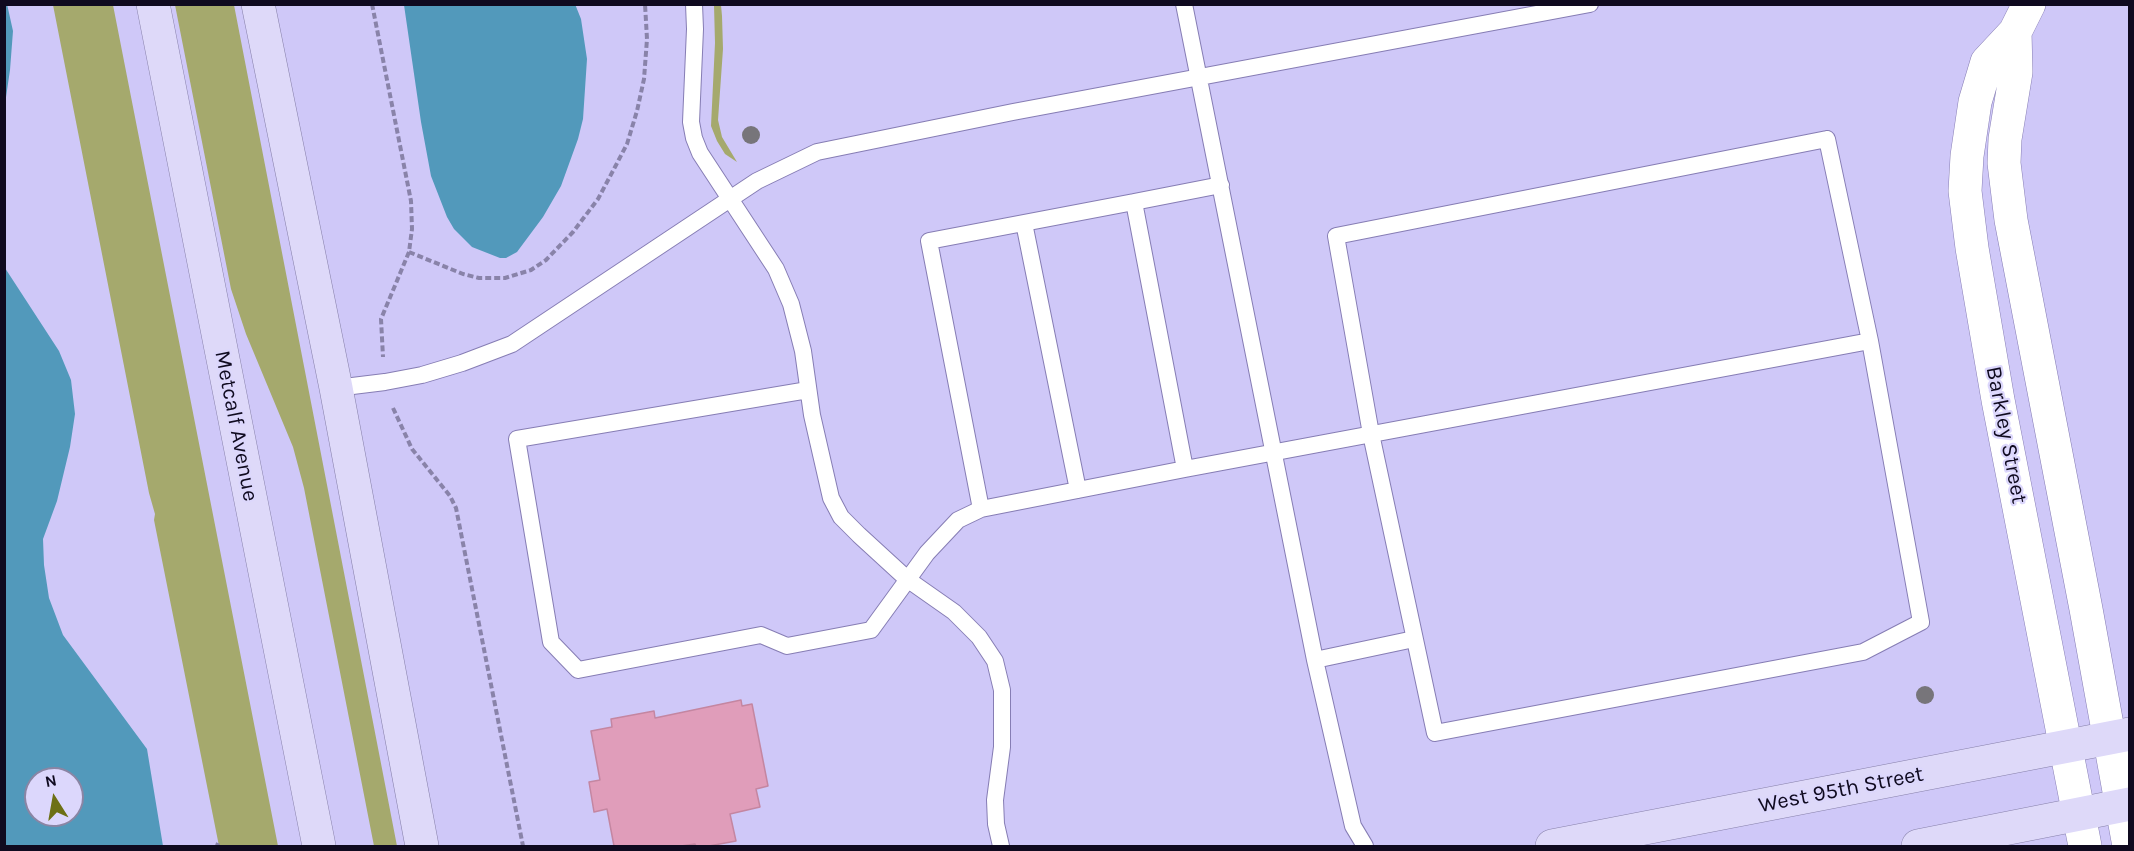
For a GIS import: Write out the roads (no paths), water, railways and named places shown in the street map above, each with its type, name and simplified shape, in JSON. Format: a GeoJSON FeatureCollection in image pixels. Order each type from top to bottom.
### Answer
{"type":"FeatureCollection","features":[{"type":"Feature","properties":{"kind":"main road","name":"Metcalf Avenue"},"geometry":{"type":"LineString","coordinates":[[153,4],[319,846]]}},
{"type":"Feature","properties":{"kind":"main road"},"geometry":{"type":"LineString","coordinates":[[258,4],[336,388],[422,846]]}},
{"type":"Feature","properties":{"kind":"main road","name":"West 95th Street"},"geometry":{"type":"LineString","coordinates":[[1552,846],[2119,736]]}},
{"type":"Feature","properties":{"kind":"main road"},"geometry":{"type":"LineString","coordinates":[[1918,846],[2125,804]]}},
{"type":"Feature","properties":{"kind":"street","name":"Barkley Street"},"geometry":{"type":"LineString","coordinates":[[2022,18],[2005,139],[2004,163],[2008,200],[2016,250],[2119,736],[2129,846]]}},
{"type":"Feature","properties":{"kind":"street","name":"Barkley Street"},"geometry":{"type":"LineString","coordinates":[[2022,18],[1987,62],[1975,102],[1967,156],[1965,191],[1972,248],[1996,388],[2085,846]]}},
{"type":"Feature","properties":{"kind":"lane"},"geometry":{"type":"LineString","coordinates":[[694,4],[691,122],[694,138],[700,153],[729,200],[776,269],[790,303],[802,351],[825,478],[831,498],[841,517],[907,579],[954,612],[979,637],[995,661],[1002,690],[1002,747],[995,800],[996,824],[1001,846]]}},
{"type":"Feature","properties":{"kind":"lane"},"geometry":{"type":"LineString","coordinates":[[1184,4],[1315,660],[1353,826],[1365,846]]}},
{"type":"Feature","properties":{"kind":"lane"},"geometry":{"type":"LineString","coordinates":[[336,388],[385,382],[462,363],[512,345],[757,181],[817,152],[1012,112],[1200,79],[1590,4]]}},
{"type":"Feature","properties":{"kind":"lane"},"geometry":{"type":"LineString","coordinates":[[1827,139],[1870,341],[1921,622],[1863,652],[1435,733],[1371,434],[1336,236],[1827,139]]}},
{"type":"Feature","properties":{"kind":"lane"},"geometry":{"type":"LineString","coordinates":[[981,509],[929,242],[1221,185]]}},
{"type":"Feature","properties":{"kind":"lane"},"geometry":{"type":"LineString","coordinates":[[1134,202],[1185,469]]}},
{"type":"Feature","properties":{"kind":"lane"},"geometry":{"type":"LineString","coordinates":[[1024,223],[1078,490]]}},
{"type":"Feature","properties":{"kind":"lane"},"geometry":{"type":"LineString","coordinates":[[808,390],[517,439],[551,642],[578,670],[762,635],[788,646],[871,630],[927,552],[958,520],[981,509],[1870,341]]}},
{"type":"Feature","properties":{"kind":"lane"},"geometry":{"type":"LineString","coordinates":[[1315,660],[1414,639]]}},
{"type":"Feature","properties":{"kind":"water"},"geometry":{"type":"Polygon","coordinates":[[[7,4],[13,31],[5,104],[4,5],[7,4]]]}},
{"type":"Feature","properties":{"kind":"water"},"geometry":{"type":"Polygon","coordinates":[[[575,4],[581,19],[587,59],[583,119],[578,139],[561,186],[543,217],[517,252],[506,258],[500,258],[472,247],[454,229],[431,176],[404,5],[575,4]]]}},
{"type":"Feature","properties":{"kind":"water"},"geometry":{"type":"Polygon","coordinates":[[[5,268],[59,351],[71,380],[75,414],[70,447],[57,501],[43,539],[49,598],[63,635],[147,749],[163,846],[5,846],[5,268]]]}}]}
